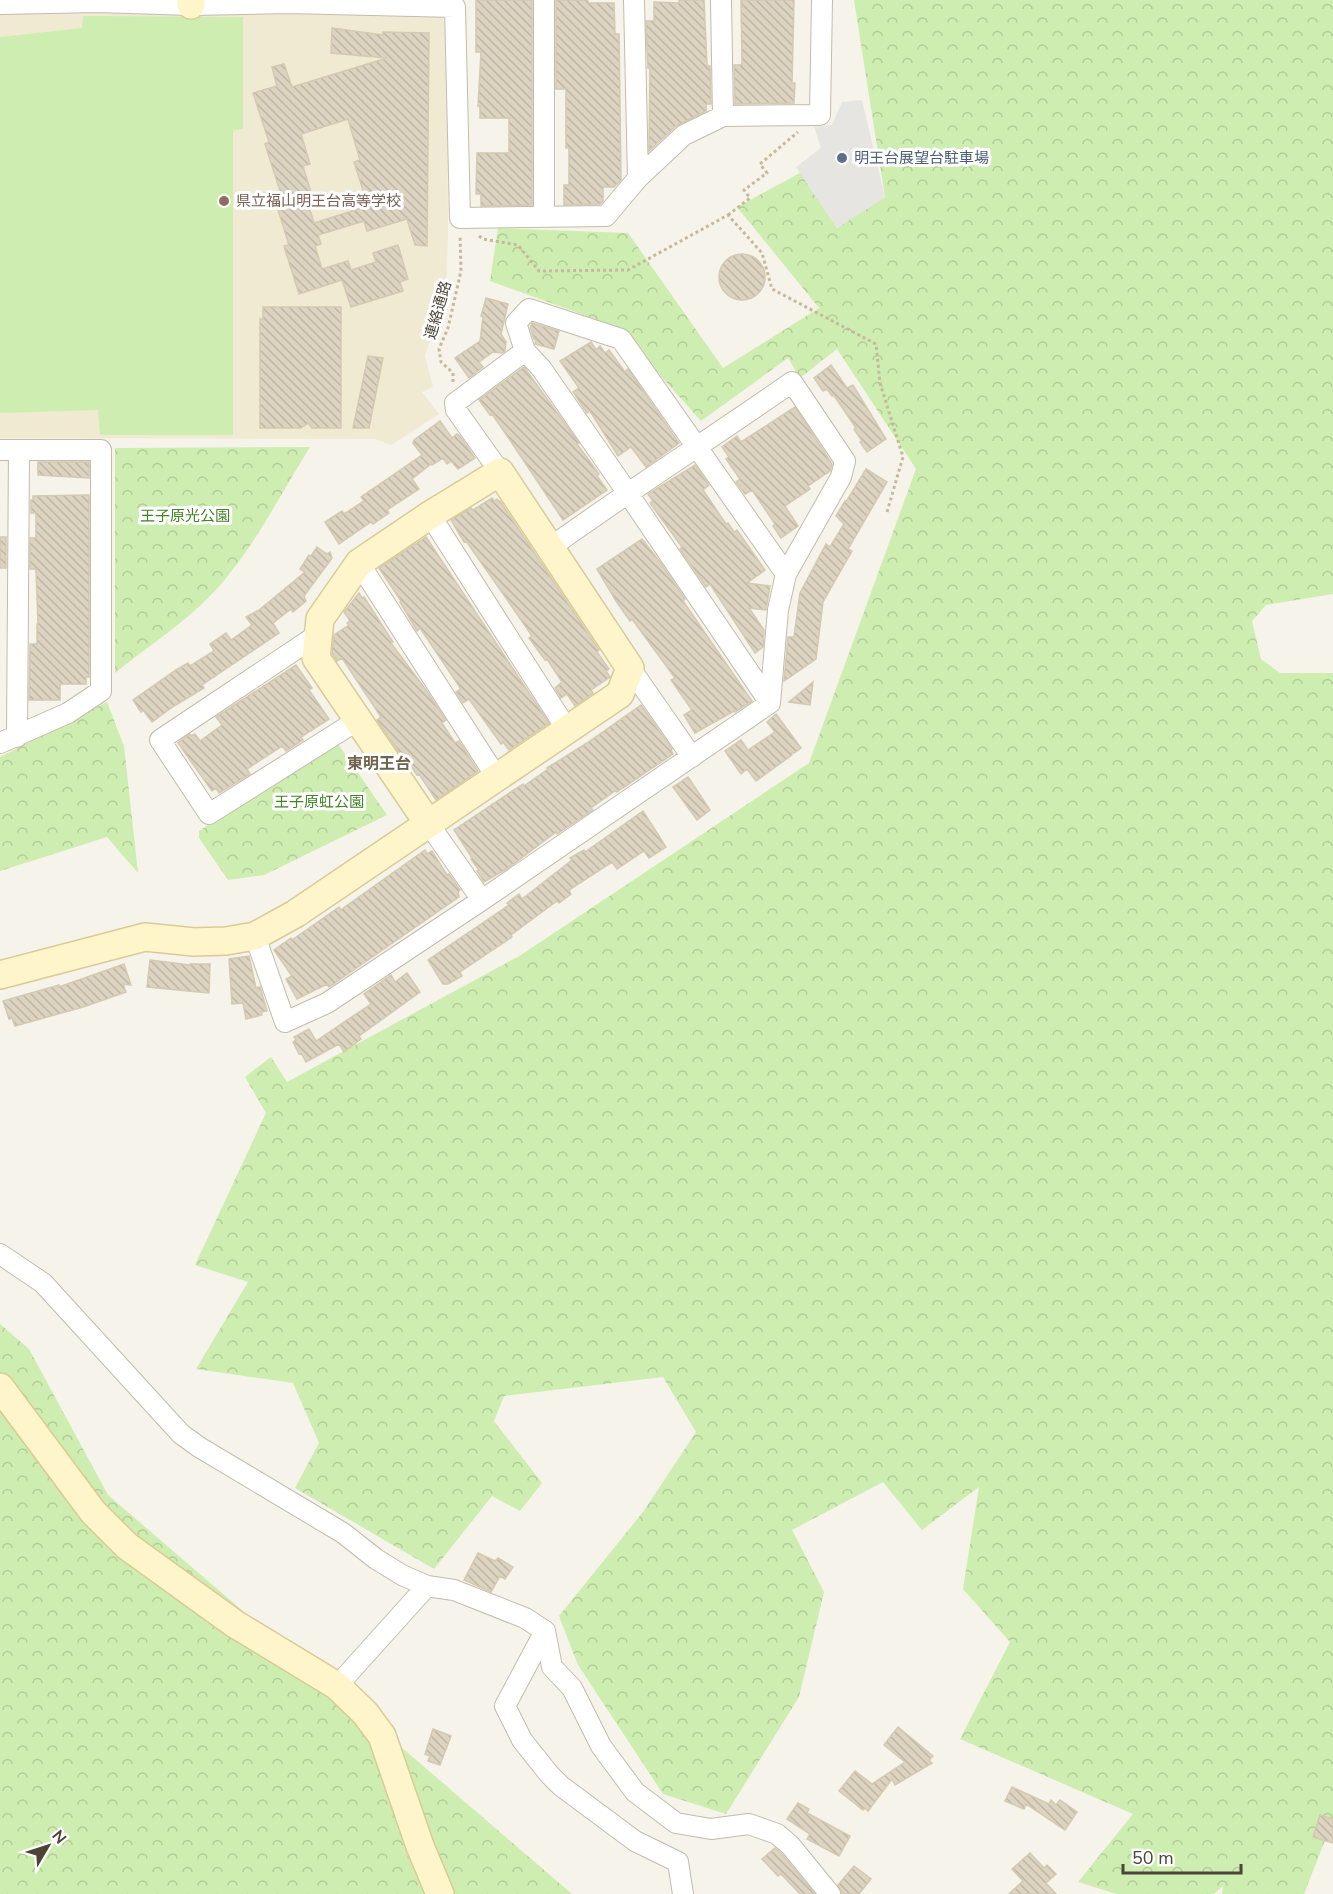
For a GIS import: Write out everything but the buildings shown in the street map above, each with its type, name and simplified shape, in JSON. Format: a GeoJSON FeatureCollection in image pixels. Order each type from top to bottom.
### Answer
{"type":"FeatureCollection","features":[{"type":"Feature","properties":{"kind":"street"},"geometry":{"type":"LineString","coordinates":[[544,0],[544,217]]}},
{"type":"Feature","properties":{"kind":"street"},"geometry":{"type":"LineString","coordinates":[[634,0],[638,178]]}},
{"type":"Feature","properties":{"kind":"street"},"geometry":{"type":"LineString","coordinates":[[721,0],[723,116]]}},
{"type":"Feature","properties":{"kind":"street"},"geometry":{"type":"LineString","coordinates":[[4,2],[455,3],[460,218],[606,216],[638,178],[684,135],[723,116],[820,115],[822,0]]}},
{"type":"Feature","properties":{"kind":"street"},"geometry":{"type":"LineString","coordinates":[[770,703],[541,368],[525,351],[516,323],[529,309],[621,339],[786,574]]}},
{"type":"Feature","properties":{"kind":"street"},"geometry":{"type":"LineString","coordinates":[[525,351],[455,403],[456,410],[692,758]]}},
{"type":"Feature","properties":{"kind":"street"},"geometry":{"type":"LineString","coordinates":[[255,936],[285,1022],[327,1004],[770,703],[778,610],[786,574],[841,477],[845,461],[792,382],[697,448],[627,492],[551,547]]}},
{"type":"Feature","properties":{"kind":"street"},"geometry":{"type":"LineString","coordinates":[[101,450],[101,691],[68,713],[9,740],[10,451],[101,450]]}},
{"type":"Feature","properties":{"kind":"street"},"geometry":{"type":"LineString","coordinates":[[482,900],[316,658],[320,619],[359,563],[430,515],[500,472]]}},
{"type":"Feature","properties":{"kind":"street"},"geometry":{"type":"LineString","coordinates":[[430,515],[568,731]]}},
{"type":"Feature","properties":{"kind":"street"},"geometry":{"type":"LineString","coordinates":[[359,563],[497,778]]}},
{"type":"Feature","properties":{"kind":"street"},"geometry":{"type":"LineString","coordinates":[[317,635],[160,740],[209,814],[358,720]]}},
{"type":"Feature","properties":{"kind":"street"},"geometry":{"type":"LineString","coordinates":[[0,975],[122,942],[145,938],[215,941],[255,936],[295,914],[620,694],[630,668]]}},
{"type":"Feature","properties":{"kind":"street"},"geometry":{"type":"LineString","coordinates":[[0,1254],[43,1283],[181,1434],[190,1441],[343,1533],[376,1559],[402,1575],[427,1586],[454,1590],[525,1618],[545,1631],[552,1666],[572,1688],[601,1746],[635,1792],[676,1823],[711,1829],[749,1824],[777,1834],[790,1845],[830,1894]]}},
{"type":"Feature","properties":{"kind":"street"},"geometry":{"type":"LineString","coordinates":[[0,1387],[93,1512],[127,1546],[235,1624],[337,1686],[365,1713],[382,1736],[420,1846],[440,1894]]}},
{"type":"Feature","properties":{"kind":"street"},"geometry":{"type":"LineString","coordinates":[[337,1686],[427,1586]]}},
{"type":"Feature","properties":{"kind":"street"},"geometry":{"type":"LineString","coordinates":[[545,1631],[505,1706],[522,1740],[549,1774],[561,1785],[634,1841],[678,1862],[682,1894]]}},
{"type":"Feature","properties":{"kind":"path"},"geometry":{"type":"LineString","coordinates":[[460,218],[483,239],[518,245],[539,271],[628,270],[728,215],[750,198],[744,190],[767,173],[760,164],[805,127]]}},
{"type":"Feature","properties":{"kind":"path"},"geometry":{"type":"LineString","coordinates":[[728,215],[762,253],[772,289],[876,344],[880,383],[903,457],[887,512]]}},
{"type":"Feature","properties":{"kind":"path","name":"連絡通路"},"geometry":{"type":"LineString","coordinates":[[455,403],[453,373],[441,362],[438,349],[448,328],[461,271],[460,218]]}},
{"type":"Feature","properties":{"kind":"shaded area","name":"県立福山明王台高等学校"},"geometry":{"type":"Polygon","coordinates":[[[0,13],[390,13],[439,15],[447,22],[446,292],[425,356],[433,387],[422,392],[439,414],[391,445],[375,439],[0,438],[0,13]]]}},
{"type":"Feature","properties":{"kind":"shaded area","name":"明王台展望台駐車場"},"geometry":{"type":"Polygon","coordinates":[[[862,100],[885,197],[837,228],[796,167],[821,148],[814,127],[832,125],[842,102],[862,100]]]}},
{"type":"Feature","properties":{"kind":"green space"},"geometry":{"type":"Polygon","coordinates":[[[854,0],[1333,0],[1333,594],[1266,605],[1252,621],[1261,659],[1280,673],[1333,673],[1333,1820],[1304,1894],[1222,1894],[1223,1886],[1214,1894],[1117,1894],[1078,1882],[1133,1814],[960,1739],[1010,1642],[963,1589],[979,1487],[922,1530],[883,1482],[792,1530],[824,1592],[799,1697],[726,1814],[663,1794],[578,1665],[559,1616],[643,1512],[696,1432],[663,1377],[504,1396],[494,1421],[542,1483],[520,1511],[492,1496],[434,1569],[295,1488],[319,1443],[293,1383],[196,1369],[248,1282],[195,1265],[266,1113],[245,1077],[271,1057],[287,1082],[521,955],[809,763],[916,469],[837,349],[800,378],[788,358],[701,421],[617,327],[490,281],[498,228],[628,233],[723,368],[819,308],[737,207],[800,173],[837,228],[885,197],[854,0]]]}},
{"type":"Feature","properties":{"kind":"green space"},"geometry":{"type":"Polygon","coordinates":[[[83,16],[243,17],[243,129],[233,130],[233,435],[100,435],[98,410],[0,413],[0,37],[82,28],[83,16]]]}},
{"type":"Feature","properties":{"kind":"green space","name":"王子原光公園"},"geometry":{"type":"Polygon","coordinates":[[[310,447],[249,547],[214,592],[187,617],[115,673],[115,448],[310,447]]]}},
{"type":"Feature","properties":{"kind":"green space"},"geometry":{"type":"Polygon","coordinates":[[[107,702],[124,746],[138,873],[107,837],[0,871],[0,757],[107,702]]]}},
{"type":"Feature","properties":{"kind":"green space","name":"王子原虹公園"},"geometry":{"type":"Polygon","coordinates":[[[336,741],[387,815],[264,875],[228,880],[199,838],[199,831],[336,741]]]}},
{"type":"Feature","properties":{"kind":"green space"},"geometry":{"type":"Polygon","coordinates":[[[0,1324],[29,1349],[108,1495],[572,1894],[0,1894],[0,1324]]]}},
{"type":"Feature","properties":{"kind":"place","name":"明王台展望台駐車場"},"geometry":{"type":"Point","coordinates":[842,158]}},
{"type":"Feature","properties":{"kind":"place","name":"県立福山明王台高等学校"},"geometry":{"type":"Point","coordinates":[224,201]}},
{"type":"Feature","properties":{"kind":"district","name":"東明王台"},"geometry":{"type":"Point","coordinates":[379,763]}}]}
